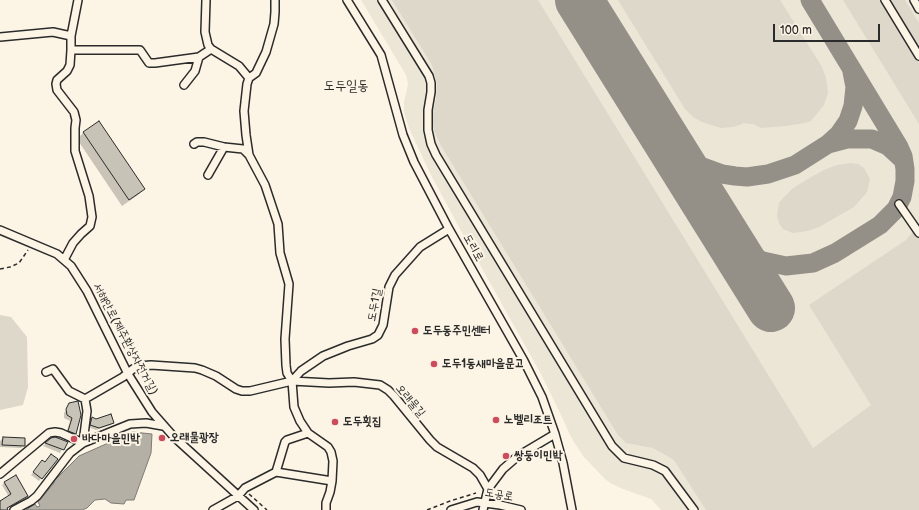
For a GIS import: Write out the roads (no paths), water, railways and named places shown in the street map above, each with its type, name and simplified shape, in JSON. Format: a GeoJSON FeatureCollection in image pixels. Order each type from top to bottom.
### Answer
{"type":"FeatureCollection","features":[{"type":"Feature","properties":{"kind":"street"},"geometry":{"type":"LineString","coordinates":[[64,260],[73,244],[90,226],[92,217],[88,196],[75,152],[76,120],[74,112],[57,90],[56,84],[57,80],[67,71],[70,65],[71,36],[78,0]]}},
{"type":"Feature","properties":{"kind":"street"},"geometry":{"type":"LineString","coordinates":[[206,0],[205,32],[208,45],[211,49],[239,66],[250,78]]}},
{"type":"Feature","properties":{"kind":"street"},"geometry":{"type":"LineString","coordinates":[[248,155],[244,111],[247,84],[250,78],[256,74],[266,52],[274,24],[275,0]]}},
{"type":"Feature","properties":{"kind":"street","name":"도리로"},"geometry":{"type":"LineString","coordinates":[[347,0],[380,55],[403,135],[414,162],[449,229],[524,361],[542,397],[563,463],[572,510]]}},
{"type":"Feature","properties":{"kind":"street"},"geometry":{"type":"LineString","coordinates":[[382,0],[429,76],[432,92],[428,110],[428,130],[431,144],[436,155],[612,446],[624,458],[653,465],[665,471],[694,510]]}},
{"type":"Feature","properties":{"kind":"street"},"geometry":{"type":"LineString","coordinates":[[885,0],[919,56]]}},
{"type":"Feature","properties":{"kind":"street"},"geometry":{"type":"LineString","coordinates":[[914,0],[919,9]]}},
{"type":"Feature","properties":{"kind":"street"},"geometry":{"type":"LineString","coordinates":[[0,37],[53,32],[71,36]]}},
{"type":"Feature","properties":{"kind":"street"},"geometry":{"type":"LineString","coordinates":[[71,50],[140,50],[149,63],[154,63],[199,57],[211,49]]}},
{"type":"Feature","properties":{"kind":"street"},"geometry":{"type":"LineString","coordinates":[[184,84],[194,71],[199,57]]}},
{"type":"Feature","properties":{"kind":"street"},"geometry":{"type":"LineString","coordinates":[[194,144],[204,142],[243,149],[265,185],[278,224],[280,253],[289,284],[285,338],[286,365],[287,372],[292,381],[296,413],[308,433],[330,450],[333,461],[332,481],[326,503],[326,510]]}},
{"type":"Feature","properties":{"kind":"street"},"geometry":{"type":"LineString","coordinates":[[208,175],[224,146]]}},
{"type":"Feature","properties":{"kind":"street"},"geometry":{"type":"LineString","coordinates":[[899,204],[919,233]]}},
{"type":"Feature","properties":{"kind":"street","name":"도두1길"},"geometry":{"type":"LineString","coordinates":[[292,381],[301,371],[323,356],[348,346],[372,339],[378,335],[383,325],[389,287],[395,276],[420,248],[449,229]]}},
{"type":"Feature","properties":{"kind":"street","name":"서해안로(제주환상자전거길)"},"geometry":{"type":"LineString","coordinates":[[0,230],[56,254],[71,266],[87,291],[128,374],[140,394],[163,426],[254,510]]}},
{"type":"Feature","properties":{"kind":"street"},"geometry":{"type":"LineString","coordinates":[[85,399],[128,374],[133,369],[144,365],[196,368],[216,376],[236,389],[250,391],[292,381]]}},
{"type":"Feature","properties":{"kind":"street"},"geometry":{"type":"LineString","coordinates":[[46,372],[53,369],[69,391],[85,399]]}},
{"type":"Feature","properties":{"kind":"street","name":"오래물길"},"geometry":{"type":"LineString","coordinates":[[292,381],[329,383],[354,382],[380,385],[384,387],[394,396],[437,447],[473,468],[480,475],[488,489]]}},
{"type":"Feature","properties":{"kind":"street"},"geometry":{"type":"LineString","coordinates":[[83,443],[87,411],[85,399]]}},
{"type":"Feature","properties":{"kind":"street"},"geometry":{"type":"LineString","coordinates":[[14,510],[37,496],[70,453],[83,443],[130,424],[146,423],[163,426]]}},
{"type":"Feature","properties":{"kind":"street"},"geometry":{"type":"LineString","coordinates":[[0,474],[49,433],[61,433],[83,443]]}},
{"type":"Feature","properties":{"kind":"street"},"geometry":{"type":"LineString","coordinates":[[276,472],[285,442],[308,433]]}},
{"type":"Feature","properties":{"kind":"street"},"geometry":{"type":"LineString","coordinates":[[484,510],[488,489],[496,476],[510,462],[555,434]]}},
{"type":"Feature","properties":{"kind":"street"},"geometry":{"type":"LineString","coordinates":[[213,510],[238,496],[245,488],[276,472],[332,481]]}},
{"type":"Feature","properties":{"kind":"street","name":"도공로"},"geometry":{"type":"LineString","coordinates":[[451,510],[477,502],[486,502],[521,510]]}},
{"type":"Feature","properties":{"kind":"place","name":"도두동주민센터"},"geometry":{"type":"Point","coordinates":[415,331]}},
{"type":"Feature","properties":{"kind":"place","name":"도두1동새마을문고"},"geometry":{"type":"Point","coordinates":[434,364]}},
{"type":"Feature","properties":{"kind":"place","name":"노벨리조트"},"geometry":{"type":"Point","coordinates":[496,420]}},
{"type":"Feature","properties":{"kind":"place","name":"도두횟집"},"geometry":{"type":"Point","coordinates":[335,422]}},
{"type":"Feature","properties":{"kind":"place","name":"오래물광장"},"geometry":{"type":"Point","coordinates":[162,438]}},
{"type":"Feature","properties":{"kind":"place","name":"바다마을민박"},"geometry":{"type":"Point","coordinates":[74,439]}},
{"type":"Feature","properties":{"kind":"place","name":"쌍둥이민박"},"geometry":{"type":"Point","coordinates":[506,456]}},
{"type":"Feature","properties":{"kind":"district","name":"도두일동"},"geometry":{"type":"Point","coordinates":[346,86]}}]}
